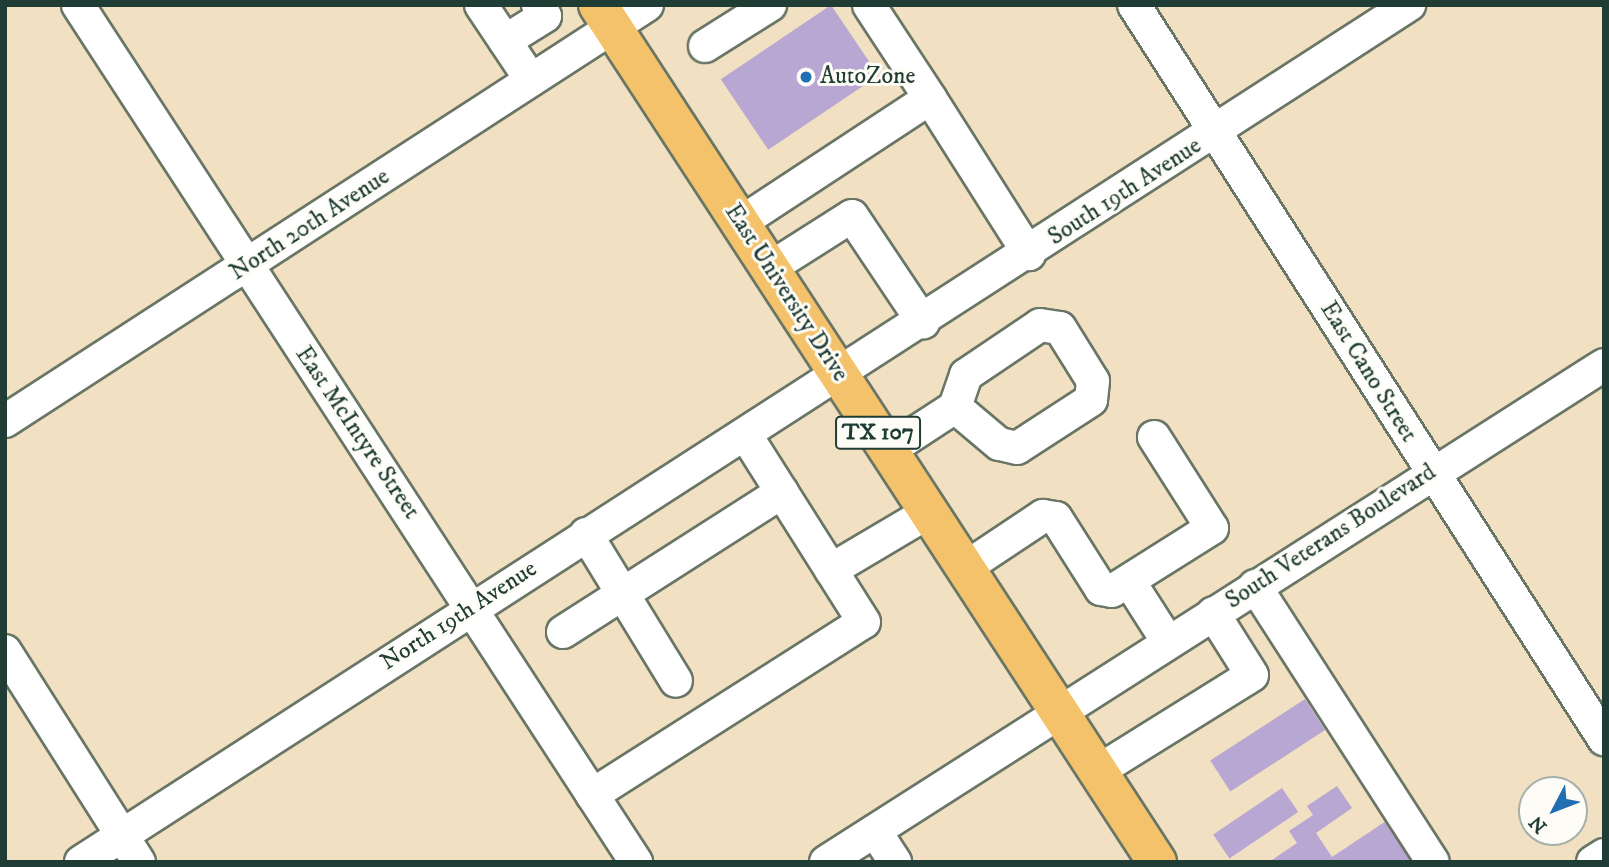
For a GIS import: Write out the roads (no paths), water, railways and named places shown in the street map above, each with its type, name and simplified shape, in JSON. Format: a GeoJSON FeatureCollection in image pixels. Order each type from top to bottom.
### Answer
{"type":"FeatureCollection","features":[{"type":"Feature","properties":{"kind":"main road","name":"East University Drive"},"geometry":{"type":"LineString","coordinates":[[605,16],[1157,862]]}},
{"type":"Feature","properties":{"kind":"street","name":"East McIntyre Street"},"geometry":{"type":"LineString","coordinates":[[78,5],[246,267],[473,606],[636,862]]}},
{"type":"Feature","properties":{"kind":"street"},"geometry":{"type":"LineString","coordinates":[[481,5],[531,80]]}},
{"type":"Feature","properties":{"kind":"street","name":"North 20th Avenue"},"geometry":{"type":"LineString","coordinates":[[5,421],[531,80],[605,16],[647,5]]}},
{"type":"Feature","properties":{"kind":"street"},"geometry":{"type":"LineString","coordinates":[[705,46],[732,15],[770,5]]}},
{"type":"Feature","properties":{"kind":"street"},"geometry":{"type":"LineString","coordinates":[[869,5],[1029,254]]}},
{"type":"Feature","properties":{"kind":"street","name":"East Cano Street"},"geometry":{"type":"LineString","coordinates":[[1134,5],[1218,132],[1431,472],[1604,739]]}},
{"type":"Feature","properties":{"kind":"street","name":"South 19th Avenue"},"geometry":{"type":"LineString","coordinates":[[840,376],[1409,5]]}},
{"type":"Feature","properties":{"kind":"street"},"geometry":{"type":"LineString","coordinates":[[505,41],[545,16],[542,7]]}},
{"type":"Feature","properties":{"kind":"street"},"geometry":{"type":"LineString","coordinates":[[740,223],[929,98]]}},
{"type":"Feature","properties":{"kind":"street"},"geometry":{"type":"LineString","coordinates":[[769,268],[852,216],[923,322]]}},
{"type":"Feature","properties":{"kind":"street"},"geometry":{"type":"LineString","coordinates":[[889,450],[955,407],[967,375],[1040,325],[1049,324],[1060,328],[1093,381],[1091,400],[1017,448],[999,444],[955,407]]}},
{"type":"Feature","properties":{"kind":"street","name":"South Veterans Boulevard"},"geometry":{"type":"LineString","coordinates":[[826,862],[1431,472],[1604,365]]}},
{"type":"Feature","properties":{"kind":"street","name":"North 19th Avenue"},"geometry":{"type":"LineString","coordinates":[[81,862],[130,849],[473,606],[840,376]]}},
{"type":"Feature","properties":{"kind":"street"},"geometry":{"type":"LineString","coordinates":[[592,795],[864,622],[746,435]]}},
{"type":"Feature","properties":{"kind":"street"},"geometry":{"type":"LineString","coordinates":[[965,568],[1044,516],[1056,518],[1101,589],[1112,592],[1212,528],[1154,437]]}},
{"type":"Feature","properties":{"kind":"street"},"geometry":{"type":"LineString","coordinates":[[563,632],[782,492]]}},
{"type":"Feature","properties":{"kind":"street"},"geometry":{"type":"LineString","coordinates":[[831,570],[929,512]]}},
{"type":"Feature","properties":{"kind":"street"},"geometry":{"type":"LineString","coordinates":[[586,534],[676,681]]}},
{"type":"Feature","properties":{"kind":"street"},"geometry":{"type":"LineString","coordinates":[[1129,581],[1168,642]]}},
{"type":"Feature","properties":{"kind":"street"},"geometry":{"type":"LineString","coordinates":[[1255,586],[1433,862]]}},
{"type":"Feature","properties":{"kind":"street"},"geometry":{"type":"LineString","coordinates":[[1098,771],[1252,674],[1213,613]]}},
{"type":"Feature","properties":{"kind":"street"},"geometry":{"type":"LineString","coordinates":[[5,651],[130,849]]}},
{"type":"Feature","properties":{"kind":"street"},"geometry":{"type":"LineString","coordinates":[[875,831],[895,862]]}},
{"type":"Feature","properties":{"kind":"street"},"geometry":{"type":"LineString","coordinates":[[1592,862],[1604,855]]}},
{"type":"Feature","properties":{"kind":"place","name":"AutoZone"},"geometry":{"type":"Point","coordinates":[806,77]}}]}
